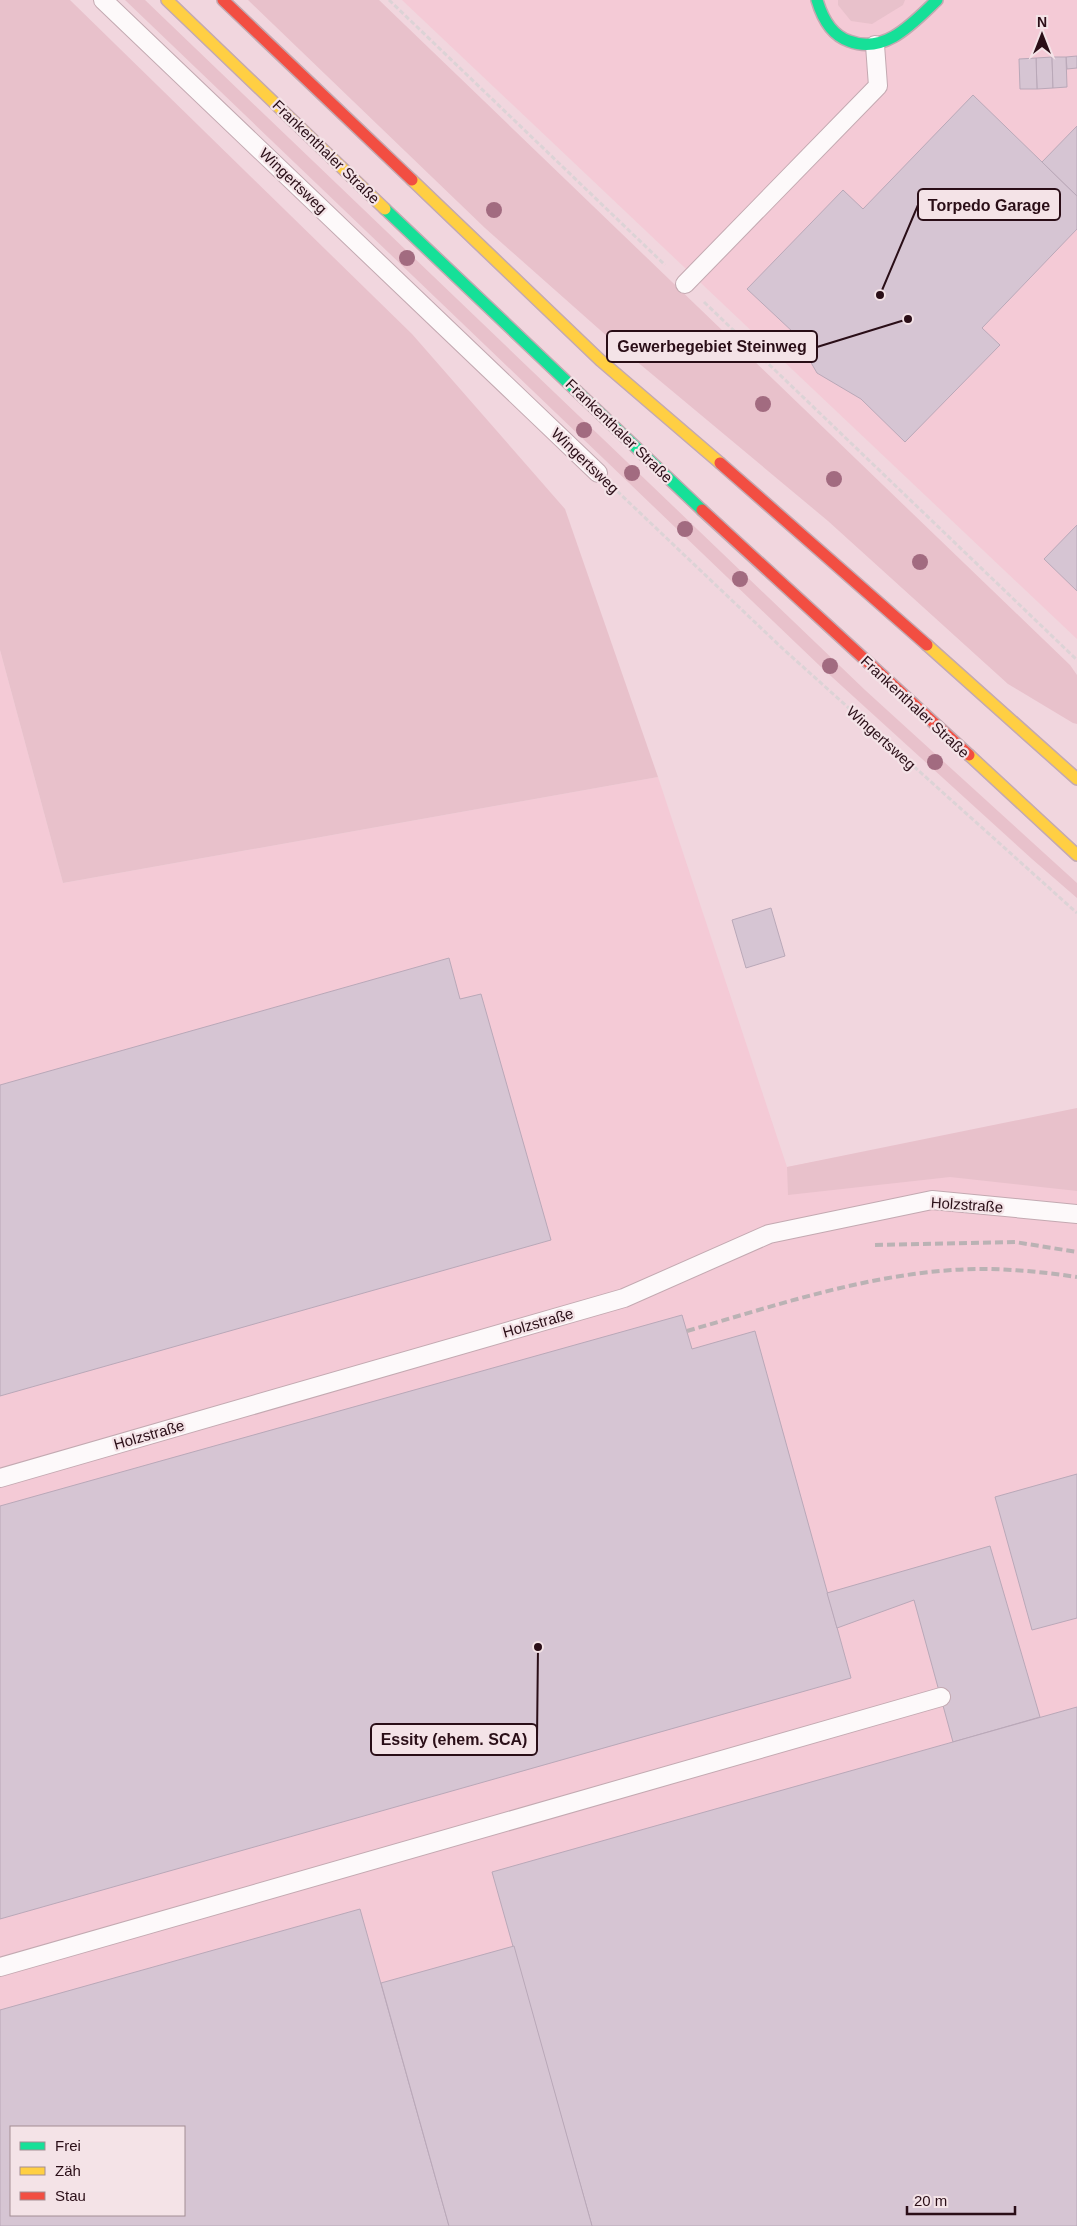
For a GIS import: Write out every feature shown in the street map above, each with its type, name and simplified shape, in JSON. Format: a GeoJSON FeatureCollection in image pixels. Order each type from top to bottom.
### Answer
{"type":"FeatureCollection","features":[{"type":"Feature","properties":{"kind":"main road","name":"Frankenthaler Straße"},"geometry":{"type":"LineString","coordinates":[[167,0],[700,509],[1077,853]]}},
{"type":"Feature","properties":{"kind":"main road"},"geometry":{"type":"LineString","coordinates":[[223,0],[600,360],[778,512],[1077,779]]}},
{"type":"Feature","properties":{"kind":"main road"},"geometry":{"type":"LineString","coordinates":[[817,0],[825,22],[835,34],[858,45],[875,45],[888,41],[904,30],[936,0]]}},
{"type":"Feature","properties":{"kind":"lane","name":"Wingertsweg"},"geometry":{"type":"LineString","coordinates":[[103,0],[598,474]]}},
{"type":"Feature","properties":{"kind":"lane"},"geometry":{"type":"LineString","coordinates":[[685,284],[878,86],[875,45]]}},
{"type":"Feature","properties":{"kind":"lane","name":"Holzstraße"},"geometry":{"type":"LineString","coordinates":[[0,1478],[624,1298],[769,1234],[932,1200],[1077,1214]]}},
{"type":"Feature","properties":{"kind":"lane"},"geometry":{"type":"LineString","coordinates":[[0,1967],[941,1697]]}},
{"type":"Feature","properties":{"kind":"path"},"geometry":{"type":"LineString","coordinates":[[389,0],[1077,660]]}},
{"type":"Feature","properties":{"kind":"path","name":"Wingertsweg"},"geometry":{"type":"LineString","coordinates":[[598,474],[782,648],[1077,913]]}},
{"type":"Feature","properties":{"kind":"shaded area"},"geometry":{"type":"Polygon","coordinates":[[[0,0],[70,0],[412,334],[565,509],[658,777],[63,883],[0,650],[0,0]]]}},
{"type":"Feature","properties":{"kind":"shaded area"},"geometry":{"type":"Polygon","coordinates":[[[125,0],[145,0],[865,690],[1077,883],[1077,898],[821,667],[125,0]]]}},
{"type":"Feature","properties":{"kind":"shaded area"},"geometry":{"type":"Polygon","coordinates":[[[248,0],[379,0],[1070,665],[1077,675],[1077,724],[1008,684],[828,521],[617,345],[485,228],[248,0]]]}},
{"type":"Feature","properties":{"kind":"shaded area"},"geometry":{"type":"Polygon","coordinates":[[[402,0],[1077,0],[1077,639],[402,0]]]}},
{"type":"Feature","properties":{"kind":"shaded area"},"geometry":{"type":"Polygon","coordinates":[[[838,0],[905,0],[903,5],[872,24],[851,21],[838,5],[838,0]]]}},
{"type":"Feature","properties":{"kind":"shaded area"},"geometry":{"type":"Polygon","coordinates":[[[0,650],[63,883],[658,777],[787,1167],[1077,1112],[1077,2226],[0,2226],[0,650]]]}},
{"type":"Feature","properties":{"kind":"shaded area"},"geometry":{"type":"Polygon","coordinates":[[[1077,1108],[1077,1191],[950,1177],[788,1195],[787,1167],[1077,1108]]]}},
{"type":"Feature","properties":{"kind":"building"},"geometry":{"type":"Polygon","coordinates":[[[1077,56],[1077,68],[1067,69],[1066,57],[1077,56]]]}},
{"type":"Feature","properties":{"kind":"building"},"geometry":{"type":"Polygon","coordinates":[[[1052,57],[1053,88],[1037,89],[1036,58],[1052,57]]]}},
{"type":"Feature","properties":{"kind":"building"},"geometry":{"type":"Polygon","coordinates":[[[1052,57],[1066,57],[1067,87],[1053,88],[1052,57]]]}},
{"type":"Feature","properties":{"kind":"building"},"geometry":{"type":"Polygon","coordinates":[[[1036,58],[1037,89],[1020,89],[1019,59],[1036,58]]]}},
{"type":"Feature","properties":{"kind":"building"},"geometry":{"type":"Polygon","coordinates":[[[973,95],[1077,196],[1077,229],[982,328],[1000,345],[905,442],[861,399],[817,373],[794,333],[747,289],[843,190],[863,209],[973,95]]]}},
{"type":"Feature","properties":{"kind":"building"},"geometry":{"type":"Polygon","coordinates":[[[1077,126],[1077,196],[1042,162],[1077,126]]]}},
{"type":"Feature","properties":{"kind":"building"},"geometry":{"type":"Polygon","coordinates":[[[1077,525],[1077,591],[1044,559],[1077,525]]]}},
{"type":"Feature","properties":{"kind":"building"},"geometry":{"type":"Polygon","coordinates":[[[771,908],[785,956],[746,968],[732,920],[771,908]]]}},
{"type":"Feature","properties":{"kind":"building"},"geometry":{"type":"Polygon","coordinates":[[[449,958],[460,999],[481,994],[551,1240],[0,1396],[0,1085],[449,958]]]}},
{"type":"Feature","properties":{"kind":"building"},"geometry":{"type":"Polygon","coordinates":[[[682,1315],[692,1349],[755,1331],[851,1678],[0,1919],[0,1506],[682,1315]]]}},
{"type":"Feature","properties":{"kind":"building"},"geometry":{"type":"Polygon","coordinates":[[[1077,1474],[1077,1618],[1032,1630],[995,1497],[1077,1474]]]}},
{"type":"Feature","properties":{"kind":"building"},"geometry":{"type":"Polygon","coordinates":[[[990,1546],[1040,1717],[953,1742],[914,1600],[837,1628],[827,1593],[990,1546]]]}},
{"type":"Feature","properties":{"kind":"building"},"geometry":{"type":"Polygon","coordinates":[[[1077,1707],[1077,2226],[592,2226],[492,1872],[1077,1707]]]}},
{"type":"Feature","properties":{"kind":"building"},"geometry":{"type":"Polygon","coordinates":[[[360,1909],[449,2226],[0,2226],[0,2010],[360,1909]]]}},
{"type":"Feature","properties":{"kind":"building"},"geometry":{"type":"Polygon","coordinates":[[[514,1946],[592,2226],[449,2226],[381,1983],[514,1946]]]}},
{"type":"Feature","properties":{"kind":"railway"},"geometry":{"type":"LineString","coordinates":[[875,1245],[1015,1242],[1077,1252]]}},
{"type":"Feature","properties":{"kind":"railway"},"geometry":{"type":"LineString","coordinates":[[687,1331],[818,1293],[919,1273],[968,1269],[999,1269],[1077,1277]]}},
{"type":"Feature","properties":{"kind":"traffic: fast"},"geometry":{"type":"LineString","coordinates":[[817,0],[832,30],[849,41],[862,44],[875,44],[898,34],[937,0]]}},
{"type":"Feature","properties":{"kind":"traffic: fast"},"geometry":{"type":"LineString","coordinates":[[385,209],[702,510]]}},
{"type":"Feature","properties":{"kind":"traffic: slow"},"geometry":{"type":"LineString","coordinates":[[167,0],[385,209]]}},
{"type":"Feature","properties":{"kind":"traffic: slow"},"geometry":{"type":"LineString","coordinates":[[412,180],[600,360],[720,463]]}},
{"type":"Feature","properties":{"kind":"traffic: slow"},"geometry":{"type":"LineString","coordinates":[[927,645],[1077,779]]}},
{"type":"Feature","properties":{"kind":"traffic: slow"},"geometry":{"type":"LineString","coordinates":[[969,755],[1077,855]]}},
{"type":"Feature","properties":{"kind":"traffic: jam"},"geometry":{"type":"LineString","coordinates":[[223,0],[412,180]]}},
{"type":"Feature","properties":{"kind":"traffic: jam"},"geometry":{"type":"LineString","coordinates":[[720,463],[927,645]]}},
{"type":"Feature","properties":{"kind":"traffic: jam"},"geometry":{"type":"LineString","coordinates":[[702,510],[969,755]]}},
{"type":"Feature","properties":{"kind":"place","name":"Torpedo Garage"},"geometry":{"type":"Point","coordinates":[880,295]}},
{"type":"Feature","properties":{"kind":"place","name":"Gewerbegebiet Steinweg"},"geometry":{"type":"Point","coordinates":[908,319]}},
{"type":"Feature","properties":{"kind":"place","name":"Essity (ehem. SCA)"},"geometry":{"type":"Point","coordinates":[538,1647]}}]}
